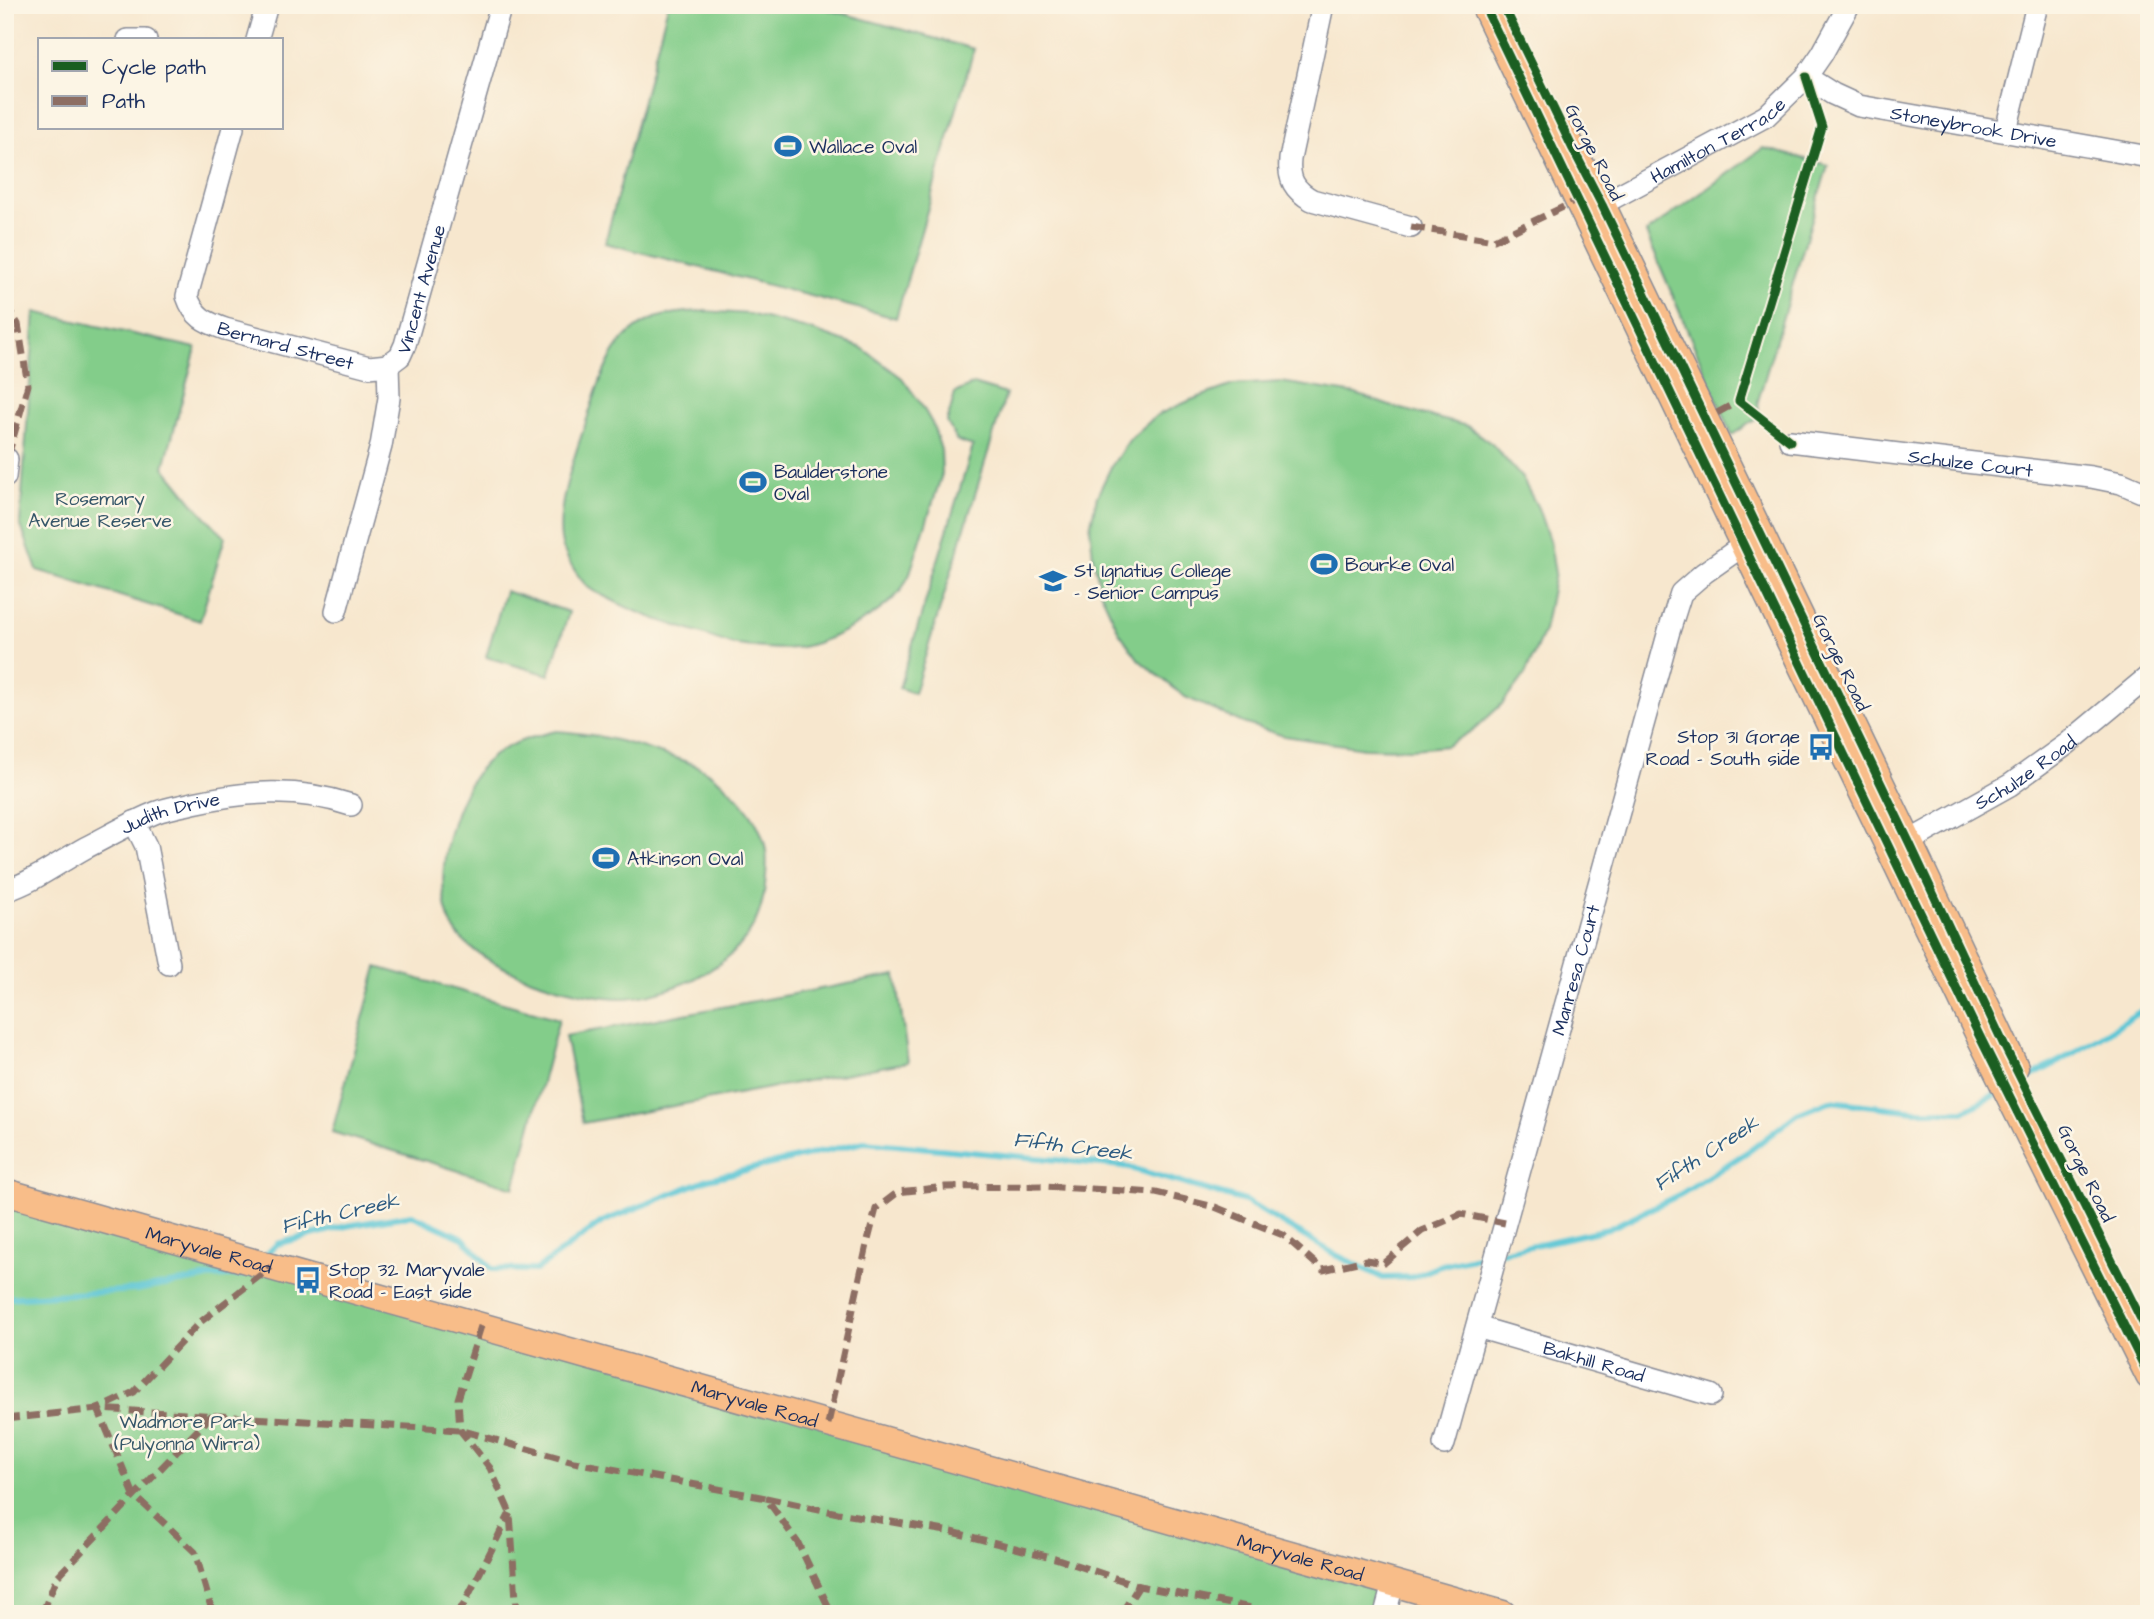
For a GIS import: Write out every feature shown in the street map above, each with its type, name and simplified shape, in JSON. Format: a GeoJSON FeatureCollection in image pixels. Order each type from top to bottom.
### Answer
{"type":"FeatureCollection","features":[{"type":"Feature","properties":{"kind":"main road","name":"Gorge Road"},"geometry":{"type":"LineString","coordinates":[[1484,5],[1593,209],[2014,1085],[2149,1376]]}},
{"type":"Feature","properties":{"kind":"main road","name":"Gorge Road"},"geometry":{"type":"LineString","coordinates":[[1503,5],[1573,149],[1593,209]]}},
{"type":"Feature","properties":{"kind":"main road","name":"Gorge Road"},"geometry":{"type":"LineString","coordinates":[[2014,1085],[2149,1335]]}},
{"type":"Feature","properties":{"kind":"main road","name":"Maryvale Road"},"geometry":{"type":"LineString","coordinates":[[5,1192],[1503,1614]]}},
{"type":"Feature","properties":{"kind":"street"},"geometry":{"type":"LineString","coordinates":[[258,38],[267,5]]}},
{"type":"Feature","properties":{"kind":"street","name":"Vincent Avenue"},"geometry":{"type":"LineString","coordinates":[[336,611],[381,446],[389,398],[388,365],[400,356],[405,345],[501,5]]}},
{"type":"Feature","properties":{"kind":"street"},"geometry":{"type":"LineString","coordinates":[[1323,5],[1290,159],[1289,173],[1292,184],[1312,200],[1411,227]]}},
{"type":"Feature","properties":{"kind":"street","name":"Hamilton Terrace"},"geometry":{"type":"LineString","coordinates":[[1593,209],[1766,116],[1806,77],[1849,5]]}},
{"type":"Feature","properties":{"kind":"street"},"geometry":{"type":"LineString","coordinates":[[2006,130],[2037,5]]}},
{"type":"Feature","properties":{"kind":"street","name":"Stoneybrook Drive"},"geometry":{"type":"LineString","coordinates":[[1806,77],[1859,106],[2149,157]]}},
{"type":"Feature","properties":{"kind":"street","name":"Bernard Street"},"geometry":{"type":"LineString","coordinates":[[232,130],[187,296],[191,308],[206,322],[225,329],[369,367],[388,365]]}},
{"type":"Feature","properties":{"kind":"street","name":"Schulze Court"},"geometry":{"type":"LineString","coordinates":[[1790,442],[2091,477],[2121,483],[2149,495]]}},
{"type":"Feature","properties":{"kind":"street","name":"Manresa Court"},"geometry":{"type":"LineString","coordinates":[[1444,1444],[1681,593],[1751,540]]}},
{"type":"Feature","properties":{"kind":"street","name":"Schulze Road"},"geometry":{"type":"LineString","coordinates":[[1900,847],[2010,785],[2067,744],[2149,676]]}},
{"type":"Feature","properties":{"kind":"street","name":"Judith Drive"},"geometry":{"type":"LineString","coordinates":[[5,891],[28,883],[134,822],[160,811],[229,795],[285,792],[308,794],[351,804]]}},
{"type":"Feature","properties":{"kind":"street"},"geometry":{"type":"LineString","coordinates":[[134,822],[146,846],[169,964]]}},
{"type":"Feature","properties":{"kind":"street","name":"Bakhill Road"},"geometry":{"type":"LineString","coordinates":[[1477,1327],[1711,1395]]}},
{"type":"Feature","properties":{"kind":"street"},"geometry":{"type":"LineString","coordinates":[[1385,1614],[1393,1584]]}},
{"type":"Feature","properties":{"kind":"green space","name":"Wallace Oval"},"geometry":{"type":"Polygon","coordinates":[[[668,5],[812,5],[974,49],[896,318],[605,243],[668,5]]]}},
{"type":"Feature","properties":{"kind":"green space"},"geometry":{"type":"Polygon","coordinates":[[[1763,148],[1828,165],[1758,401],[1759,417],[1732,435],[1646,233],[1763,148]]]}},
{"type":"Feature","properties":{"kind":"green space","name":"Baulderstone Oval"},"geometry":{"type":"Polygon","coordinates":[[[703,311],[749,314],[811,330],[862,348],[902,378],[933,425],[941,450],[942,474],[909,576],[900,592],[879,610],[855,626],[817,643],[781,649],[737,645],[654,618],[589,588],[574,570],[563,548],[561,515],[569,476],[596,391],[612,355],[629,334],[651,320],[670,314],[703,311]]]}},
{"type":"Feature","properties":{"kind":"green space","name":"Rosemary Avenue Reserve"},"geometry":{"type":"Polygon","coordinates":[[[35,312],[196,348],[164,467],[225,537],[200,621],[37,570],[20,523],[35,312]]]}},
{"type":"Feature","properties":{"kind":"green space","name":"Bourke Oval"},"geometry":{"type":"Polygon","coordinates":[[[1281,382],[1356,394],[1390,406],[1467,426],[1492,444],[1522,478],[1538,508],[1550,543],[1555,573],[1544,631],[1525,675],[1502,704],[1475,729],[1446,746],[1412,749],[1364,748],[1284,736],[1243,723],[1185,697],[1139,660],[1119,632],[1101,593],[1090,528],[1097,496],[1111,467],[1130,439],[1157,415],[1191,400],[1233,385],[1281,382]]]}},
{"type":"Feature","properties":{"kind":"green space"},"geometry":{"type":"Polygon","coordinates":[[[973,384],[1006,394],[914,693],[899,688],[973,446],[957,441],[947,422],[955,393],[973,384]]]}},
{"type":"Feature","properties":{"kind":"green space"},"geometry":{"type":"Polygon","coordinates":[[[505,591],[569,612],[549,675],[486,657],[505,591]]]}},
{"type":"Feature","properties":{"kind":"green space","name":"Atkinson Oval"},"geometry":{"type":"Polygon","coordinates":[[[556,731],[621,741],[694,765],[732,791],[750,813],[758,825],[766,851],[764,893],[749,934],[720,964],[694,979],[659,992],[631,998],[604,997],[558,988],[511,971],[472,948],[458,935],[449,918],[444,896],[444,872],[453,822],[462,799],[473,779],[492,756],[518,742],[556,731]]]}},
{"type":"Feature","properties":{"kind":"green space"},"geometry":{"type":"Polygon","coordinates":[[[377,967],[559,1019],[514,1188],[332,1132],[377,967]]]}},
{"type":"Feature","properties":{"kind":"green space"},"geometry":{"type":"Polygon","coordinates":[[[896,975],[908,1062],[583,1123],[565,1036],[896,975]]]}},
{"type":"Feature","properties":{"kind":"green space","name":"Wadmore Park (Pulyonna Wirra)"},"geometry":{"type":"Polygon","coordinates":[[[5,1191],[1393,1584],[1385,1614],[5,1614],[5,1191]]]}},
{"type":"Feature","properties":{"kind":"waterway","name":"Fifth Creek"},"geometry":{"type":"LineString","coordinates":[[2013,1086],[2069,1056],[2149,1006]]}},
{"type":"Feature","properties":{"kind":"waterway","name":"Fifth Creek"},"geometry":{"type":"LineString","coordinates":[[1502,1252],[1608,1229],[1681,1194],[1752,1149],[1797,1114],[1830,1101],[1916,1111],[1964,1111],[2000,1092]]}},
{"type":"Feature","properties":{"kind":"waterway","name":"Fifth Creek"},"geometry":{"type":"LineString","coordinates":[[264,1257],[277,1244],[346,1226],[412,1215],[463,1238],[492,1269],[536,1270],[602,1222],[708,1179],[864,1142],[1123,1166],[1245,1201],[1336,1255],[1383,1278],[1413,1277],[1442,1265],[1491,1254]]}},
{"type":"Feature","properties":{"kind":"waterway","name":"Fifth Creek"},"geometry":{"type":"LineString","coordinates":[[5,1298],[136,1290],[209,1277],[245,1275],[251,1269]]}},
{"type":"Feature","properties":{"kind":"marked path"},"geometry":{"type":"LineString","coordinates":[[1411,227],[1494,240],[1578,200]]}},
{"type":"Feature","properties":{"kind":"marked path"},"geometry":{"type":"LineString","coordinates":[[5,303],[18,324],[28,385],[7,459]]}},
{"type":"Feature","properties":{"kind":"marked path"},"geometry":{"type":"LineString","coordinates":[[1717,413],[1739,401]]}},
{"type":"Feature","properties":{"kind":"marked path"},"geometry":{"type":"LineString","coordinates":[[828,1424],[876,1209],[898,1192],[945,1187],[1043,1186],[1156,1193],[1215,1207],[1283,1235],[1323,1270],[1366,1260],[1384,1263],[1422,1231],[1461,1214],[1505,1223]]}},
{"type":"Feature","properties":{"kind":"marked path"},"geometry":{"type":"LineString","coordinates":[[5,1419],[98,1409],[134,1392],[199,1323],[271,1267]]}},
{"type":"Feature","properties":{"kind":"marked path"},"geometry":{"type":"LineString","coordinates":[[481,1326],[458,1399],[460,1430],[490,1468],[510,1513],[517,1614]]}},
{"type":"Feature","properties":{"kind":"marked path"},"geometry":{"type":"LineString","coordinates":[[213,1614],[195,1552],[134,1495],[98,1409],[460,1430],[574,1462],[766,1498],[798,1543],[832,1614]]}},
{"type":"Feature","properties":{"kind":"marked path"},"geometry":{"type":"LineString","coordinates":[[42,1614],[57,1577],[212,1415]]}},
{"type":"Feature","properties":{"kind":"marked path"},"geometry":{"type":"LineString","coordinates":[[766,1498],[952,1532],[1055,1558],[1139,1586],[1282,1614]]}},
{"type":"Feature","properties":{"kind":"marked path"},"geometry":{"type":"LineString","coordinates":[[455,1614],[463,1606],[510,1513]]}},
{"type":"Feature","properties":{"kind":"marked path"},"geometry":{"type":"LineString","coordinates":[[1121,1614],[1139,1586]]}},
{"type":"Feature","properties":{"kind":"marked path"},"geometry":{"type":"LineString","coordinates":[[1363,1614],[1386,1612]]}},
{"type":"Feature","properties":{"kind":"cycle path"},"geometry":{"type":"LineString","coordinates":[[1484,5],[1979,1035],[2149,1376]]}},
{"type":"Feature","properties":{"kind":"cycle path"},"geometry":{"type":"LineString","coordinates":[[1503,5],[1909,842],[2004,1045],[2149,1335]]}},
{"type":"Feature","properties":{"kind":"cycle path"},"geometry":{"type":"LineString","coordinates":[[1790,441],[1739,401],[1822,127],[1806,77]]}},
{"type":"Feature","properties":{"kind":"place","name":"Wallace Oval"},"geometry":{"type":"Point","coordinates":[788,146]}},
{"type":"Feature","properties":{"kind":"place","name":"Baulderstone Oval"},"geometry":{"type":"Point","coordinates":[753,482]}},
{"type":"Feature","properties":{"kind":"place","name":"Bourke Oval"},"geometry":{"type":"Point","coordinates":[1324,564]}},
{"type":"Feature","properties":{"kind":"place","name":"St Ignatius College - Senior Campus"},"geometry":{"type":"Point","coordinates":[1053,581]}},
{"type":"Feature","properties":{"kind":"place","name":"Stop 31 Gorge Road - South side"},"geometry":{"type":"Point","coordinates":[1821,747]}},
{"type":"Feature","properties":{"kind":"place","name":"Atkinson Oval"},"geometry":{"type":"Point","coordinates":[606,858]}},
{"type":"Feature","properties":{"kind":"place","name":"Stop 32 Maryvale Road - East side"},"geometry":{"type":"Point","coordinates":[308,1280]}}]}
